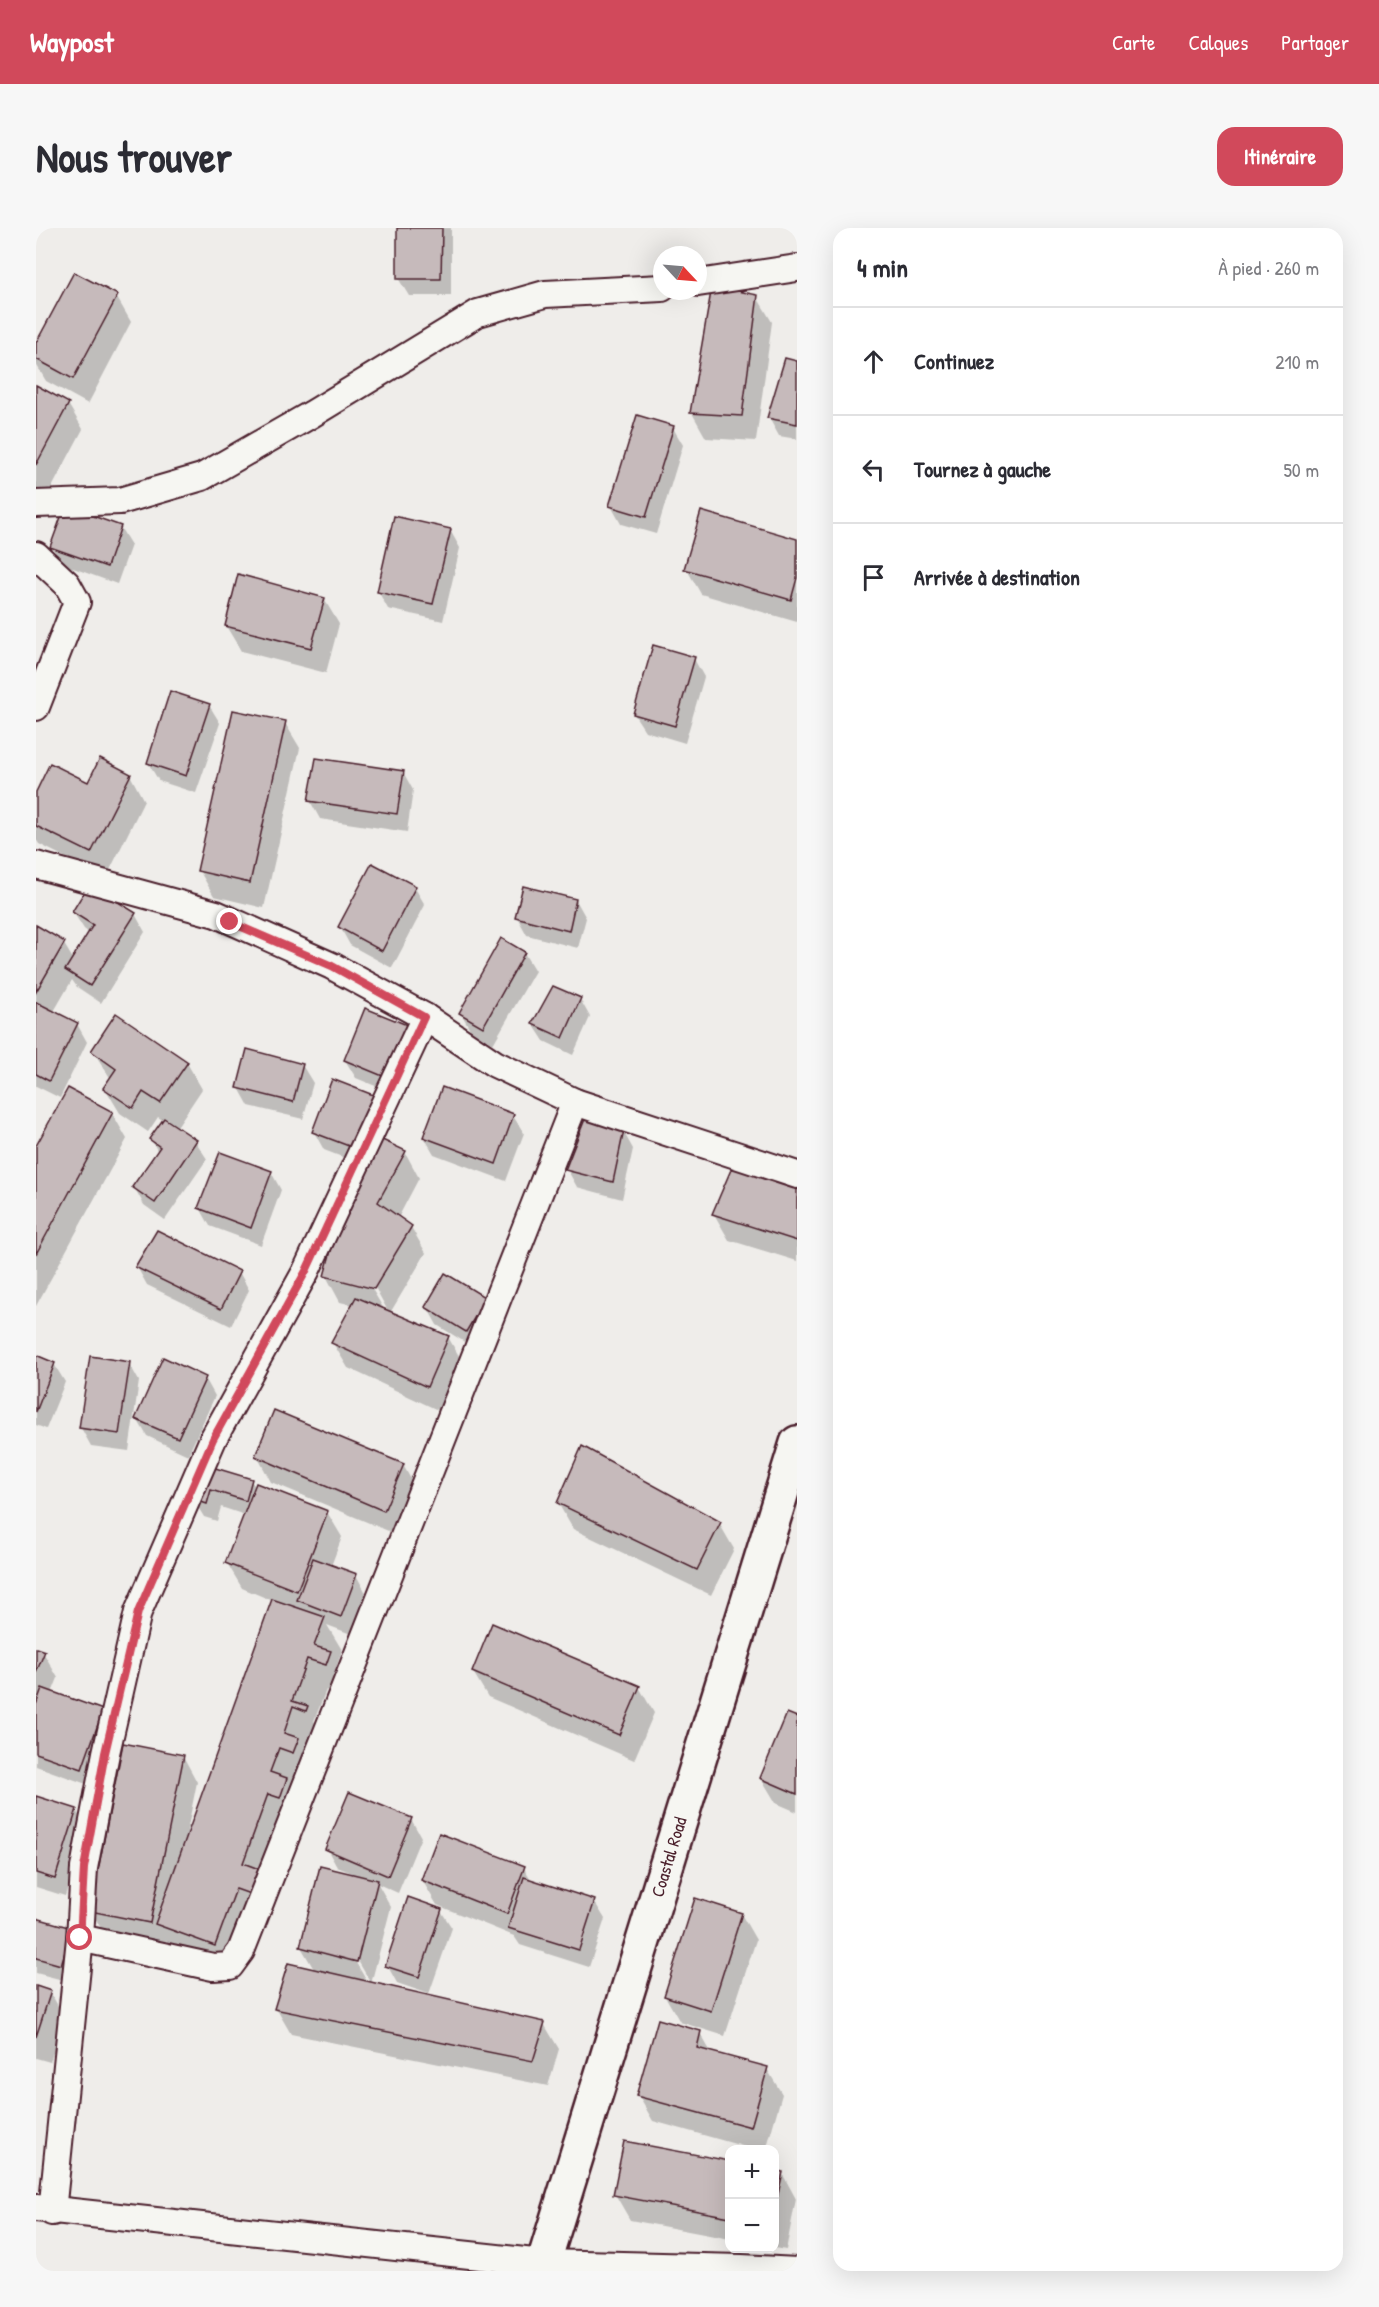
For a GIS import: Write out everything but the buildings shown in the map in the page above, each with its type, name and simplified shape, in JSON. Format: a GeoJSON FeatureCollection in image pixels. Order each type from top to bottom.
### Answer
{"type":"FeatureCollection","features":[{"type":"Feature","properties":{"kind":"main road","name":"Coastal Road"},"geometry":{"type":"LineString","coordinates":[[542,2267],[797,1443]]}},
{"type":"Feature","properties":{"kind":"street"},"geometry":{"type":"LineString","coordinates":[[707,282],[797,268]]}},
{"type":"Feature","properties":{"kind":"street"},"geometry":{"type":"LineString","coordinates":[[36,504],[120,501],[202,477],[312,414],[478,313],[545,294],[653,288]]}},
{"type":"Feature","properties":{"kind":"street"},"geometry":{"type":"LineString","coordinates":[[36,555],[67,584],[77,602],[36,707]]}},
{"type":"Feature","properties":{"kind":"street"},"geometry":{"type":"LineString","coordinates":[[36,865],[216,914],[332,966],[424,1017],[495,1064],[575,1102],[797,1174]]}},
{"type":"Feature","properties":{"kind":"street"},"geometry":{"type":"LineString","coordinates":[[424,1017],[306,1271],[213,1439],[138,1612],[105,1753],[84,1868],[80,1938],[44,2210],[542,2267],[741,2268],[797,2271]]}},
{"type":"Feature","properties":{"kind":"street"},"geometry":{"type":"LineString","coordinates":[[80,1938],[213,1967],[230,1966],[241,1951],[575,1102]]}},
{"type":"Feature","properties":{"kind":"route"},"geometry":{"type":"LineString","coordinates":[[80,1938],[84,1868],[105,1753],[138,1612],[213,1439],[306,1271],[424,1017],[332,966],[230,922]]}}]}
